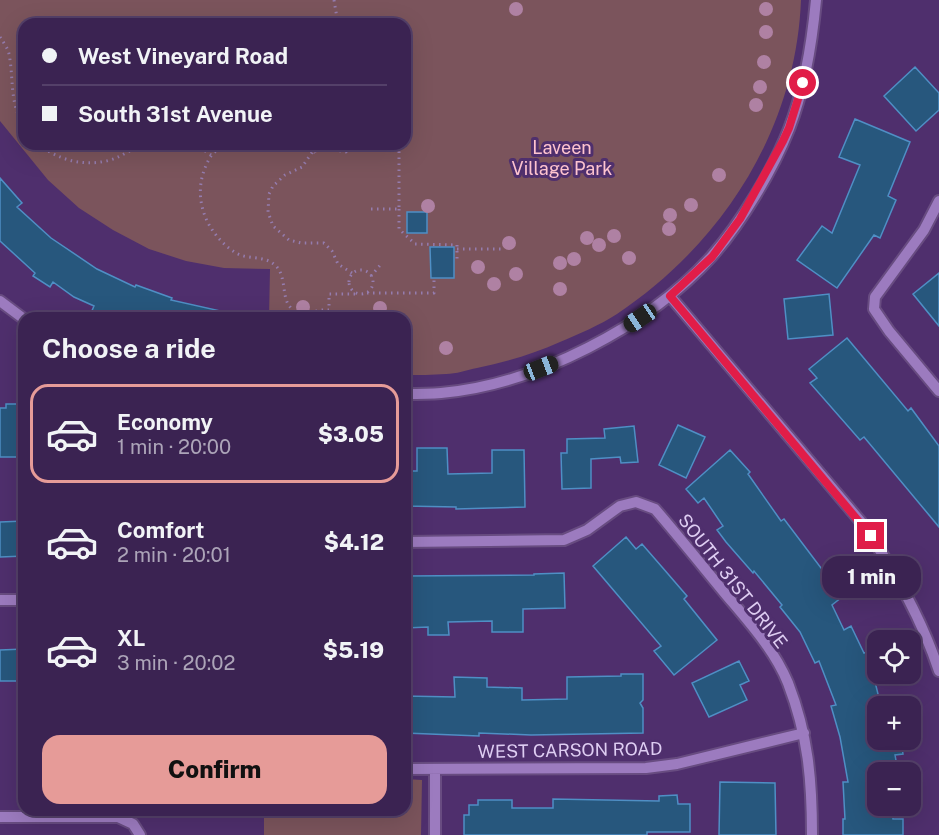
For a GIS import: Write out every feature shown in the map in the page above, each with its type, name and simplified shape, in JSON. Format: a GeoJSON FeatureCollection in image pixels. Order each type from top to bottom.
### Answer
{"type":"FeatureCollection","features":[{"type":"Feature","properties":{"kind":"street"},"geometry":{"type":"LineString","coordinates":[[411,394],[442,393],[522,375],[560,361],[608,339],[670,296],[712,257],[740,219],[789,128],[799,98],[813,28],[816,0]]}},
{"type":"Feature","properties":{"kind":"street"},"geometry":{"type":"LineString","coordinates":[[939,201],[924,230],[875,297],[874,309],[939,391]]}},
{"type":"Feature","properties":{"kind":"street"},"geometry":{"type":"LineString","coordinates":[[670,296],[853,513],[881,550],[905,591],[930,645],[939,671]]}},
{"type":"Feature","properties":{"kind":"street"},"geometry":{"type":"LineString","coordinates":[[0,301],[18,314]]}},
{"type":"Feature","properties":{"kind":"street","name":"SOUTH 31ST DRIVE"},"geometry":{"type":"LineString","coordinates":[[411,542],[564,540],[587,531],[620,506],[636,502],[655,509],[754,628],[772,654],[787,682],[804,733],[812,786],[812,835]]}},
{"type":"Feature","properties":{"kind":"street"},"geometry":{"type":"LineString","coordinates":[[0,600],[18,600]]}},
{"type":"Feature","properties":{"kind":"street","name":"WEST CARSON ROAD"},"geometry":{"type":"LineString","coordinates":[[411,769],[646,768],[677,764],[804,733]]}},
{"type":"Feature","properties":{"kind":"street"},"geometry":{"type":"LineString","coordinates":[[435,769],[435,835]]}},
{"type":"Feature","properties":{"kind":"street"},"geometry":{"type":"LineString","coordinates":[[0,817],[118,817],[133,824],[140,835]]}},
{"type":"Feature","properties":{"kind":"path"},"geometry":{"type":"LineString","coordinates":[[334,0],[337,18]]}},
{"type":"Feature","properties":{"kind":"path"},"geometry":{"type":"LineString","coordinates":[[0,37],[9,51],[12,97],[18,115]]}},
{"type":"Feature","properties":{"kind":"path"},"geometry":{"type":"LineString","coordinates":[[46,150],[70,160],[93,163],[115,158],[130,150]]}},
{"type":"Feature","properties":{"kind":"path"},"geometry":{"type":"LineString","coordinates":[[204,150],[211,155]]}},
{"type":"Feature","properties":{"kind":"path"},"geometry":{"type":"LineString","coordinates":[[217,150],[211,155],[202,178],[199,199],[206,223],[219,240],[238,255],[267,259],[277,266],[288,304],[295,312]]}},
{"type":"Feature","properties":{"kind":"path"},"geometry":{"type":"LineString","coordinates":[[325,150],[314,152],[302,168],[285,174],[273,186],[267,204],[270,220],[278,232],[290,240],[301,243],[324,243],[333,250],[338,264],[352,273]]}},
{"type":"Feature","properties":{"kind":"path"},"geometry":{"type":"LineString","coordinates":[[399,150],[399,229],[416,244],[457,245],[458,262]]}},
{"type":"Feature","properties":{"kind":"path"},"geometry":{"type":"LineString","coordinates":[[371,209],[399,209]]}},
{"type":"Feature","properties":{"kind":"path"},"geometry":{"type":"LineString","coordinates":[[457,249],[501,249]]}},
{"type":"Feature","properties":{"kind":"path"},"geometry":{"type":"LineString","coordinates":[[371,276],[382,263]]}},
{"type":"Feature","properties":{"kind":"path"},"geometry":{"type":"LineString","coordinates":[[357,294],[348,285],[352,273],[360,269],[371,276],[373,285],[367,293]]}},
{"type":"Feature","properties":{"kind":"path"},"geometry":{"type":"LineString","coordinates":[[315,312],[329,310],[329,294],[434,293],[434,278]]}},
{"type":"Feature","properties":{"kind":"green space","name":"Laveen Village Park"},"geometry":{"type":"Polygon","coordinates":[[[0,0],[801,0],[796,48],[785,94],[769,137],[747,179],[690,253],[655,285],[597,326],[530,354],[454,373],[411,375],[411,312],[269,312],[270,269],[224,268],[186,261],[149,249],[79,208],[48,180],[24,150],[411,150],[411,18],[18,18],[18,143],[0,121],[0,0]]]}},
{"type":"Feature","properties":{"kind":"green space"},"geometry":{"type":"Polygon","coordinates":[[[411,779],[422,780],[421,835],[264,835],[264,816],[411,816],[411,779]]]}},
{"type":"Feature","properties":{"kind":"building"},"geometry":{"type":"Polygon","coordinates":[[[915,67],[939,93],[939,110],[916,131],[884,96],[915,67]]]}},
{"type":"Feature","properties":{"kind":"building"},"geometry":{"type":"Polygon","coordinates":[[[855,119],[910,142],[888,196],[896,200],[880,238],[874,235],[837,288],[797,260],[822,226],[832,233],[860,165],[839,157],[855,119]]]}},
{"type":"Feature","properties":{"kind":"building"},"geometry":{"type":"Polygon","coordinates":[[[0,178],[22,203],[17,207],[51,238],[97,269],[135,287],[136,285],[172,298],[171,300],[225,312],[91,312],[94,306],[74,297],[53,282],[50,287],[33,276],[35,273],[0,241],[0,178]]]}},
{"type":"Feature","properties":{"kind":"building"},"geometry":{"type":"Polygon","coordinates":[[[407,212],[427,212],[427,233],[407,233],[407,212]]]}},
{"type":"Feature","properties":{"kind":"building"},"geometry":{"type":"Polygon","coordinates":[[[430,247],[454,247],[454,278],[431,278],[430,247]]]}},
{"type":"Feature","properties":{"kind":"building"},"geometry":{"type":"Polygon","coordinates":[[[939,273],[939,326],[913,294],[939,273]]]}},
{"type":"Feature","properties":{"kind":"building"},"geometry":{"type":"Polygon","coordinates":[[[829,294],[833,335],[788,339],[784,299],[829,294]]]}},
{"type":"Feature","properties":{"kind":"building"},"geometry":{"type":"Polygon","coordinates":[[[847,338],[908,411],[911,408],[939,446],[939,527],[864,437],[860,440],[810,383],[817,378],[809,369],[847,338]]]}},
{"type":"Feature","properties":{"kind":"building"},"geometry":{"type":"Polygon","coordinates":[[[6,404],[18,404],[18,457],[0,457],[0,408],[6,408],[6,404]]]}},
{"type":"Feature","properties":{"kind":"building"},"geometry":{"type":"Polygon","coordinates":[[[678,425],[705,437],[686,478],[659,465],[678,425]]]}},
{"type":"Feature","properties":{"kind":"building"},"geometry":{"type":"Polygon","coordinates":[[[634,426],[638,462],[621,463],[620,457],[591,459],[591,488],[562,489],[561,453],[567,453],[567,439],[605,438],[604,429],[634,426]]]}},
{"type":"Feature","properties":{"kind":"building"},"geometry":{"type":"Polygon","coordinates":[[[417,448],[447,448],[448,474],[492,473],[492,450],[524,450],[525,507],[456,509],[456,507],[411,506],[411,471],[417,471],[417,448]]]}},
{"type":"Feature","properties":{"kind":"building"},"geometry":{"type":"Polygon","coordinates":[[[730,450],[750,472],[748,474],[781,521],[784,519],[824,572],[827,570],[846,594],[832,605],[844,630],[851,626],[864,653],[867,652],[867,684],[876,684],[878,696],[867,696],[867,750],[902,750],[903,754],[895,755],[896,762],[867,762],[867,816],[893,816],[893,819],[903,819],[903,835],[843,835],[843,819],[845,819],[843,782],[848,782],[840,737],[831,706],[836,705],[819,661],[815,663],[800,632],[780,607],[782,605],[717,530],[723,526],[704,498],[698,503],[686,489],[730,450]]]}},
{"type":"Feature","properties":{"kind":"building"},"geometry":{"type":"Polygon","coordinates":[[[18,521],[18,556],[0,557],[0,522],[18,521]]]}},
{"type":"Feature","properties":{"kind":"building"},"geometry":{"type":"Polygon","coordinates":[[[626,537],[636,549],[642,544],[687,596],[684,599],[717,640],[674,675],[654,651],[661,646],[593,566],[626,537]]]}},
{"type":"Feature","properties":{"kind":"building"},"geometry":{"type":"Polygon","coordinates":[[[564,573],[565,608],[523,609],[523,632],[492,632],[492,621],[448,622],[449,635],[428,635],[428,627],[411,628],[411,576],[564,573]]]}},
{"type":"Feature","properties":{"kind":"building"},"geometry":{"type":"Polygon","coordinates":[[[18,649],[18,681],[0,681],[0,650],[18,649]]]}},
{"type":"Feature","properties":{"kind":"building"},"geometry":{"type":"Polygon","coordinates":[[[739,661],[749,681],[740,685],[747,700],[709,717],[692,683],[739,661]]]}},
{"type":"Feature","properties":{"kind":"building"},"geometry":{"type":"Polygon","coordinates":[[[621,674],[643,674],[643,700],[640,703],[643,708],[643,733],[531,735],[479,733],[479,736],[411,733],[411,696],[455,697],[454,677],[487,678],[487,687],[522,688],[522,700],[567,699],[567,677],[621,676],[621,674]]]}},
{"type":"Feature","properties":{"kind":"building"},"geometry":{"type":"Polygon","coordinates":[[[720,782],[775,783],[776,835],[719,835],[720,782]]]}},
{"type":"Feature","properties":{"kind":"building"},"geometry":{"type":"Polygon","coordinates":[[[677,795],[678,804],[690,804],[690,832],[647,832],[647,835],[464,835],[464,815],[469,815],[469,805],[478,805],[478,800],[512,800],[512,808],[553,808],[553,799],[659,801],[659,796],[677,795]]]}},
{"type":"Feature","properties":{"kind":"route"},"geometry":{"type":"LineString","coordinates":[[803,83],[789,128],[777,154],[740,219],[712,257],[670,296],[871,536]]}}]}
